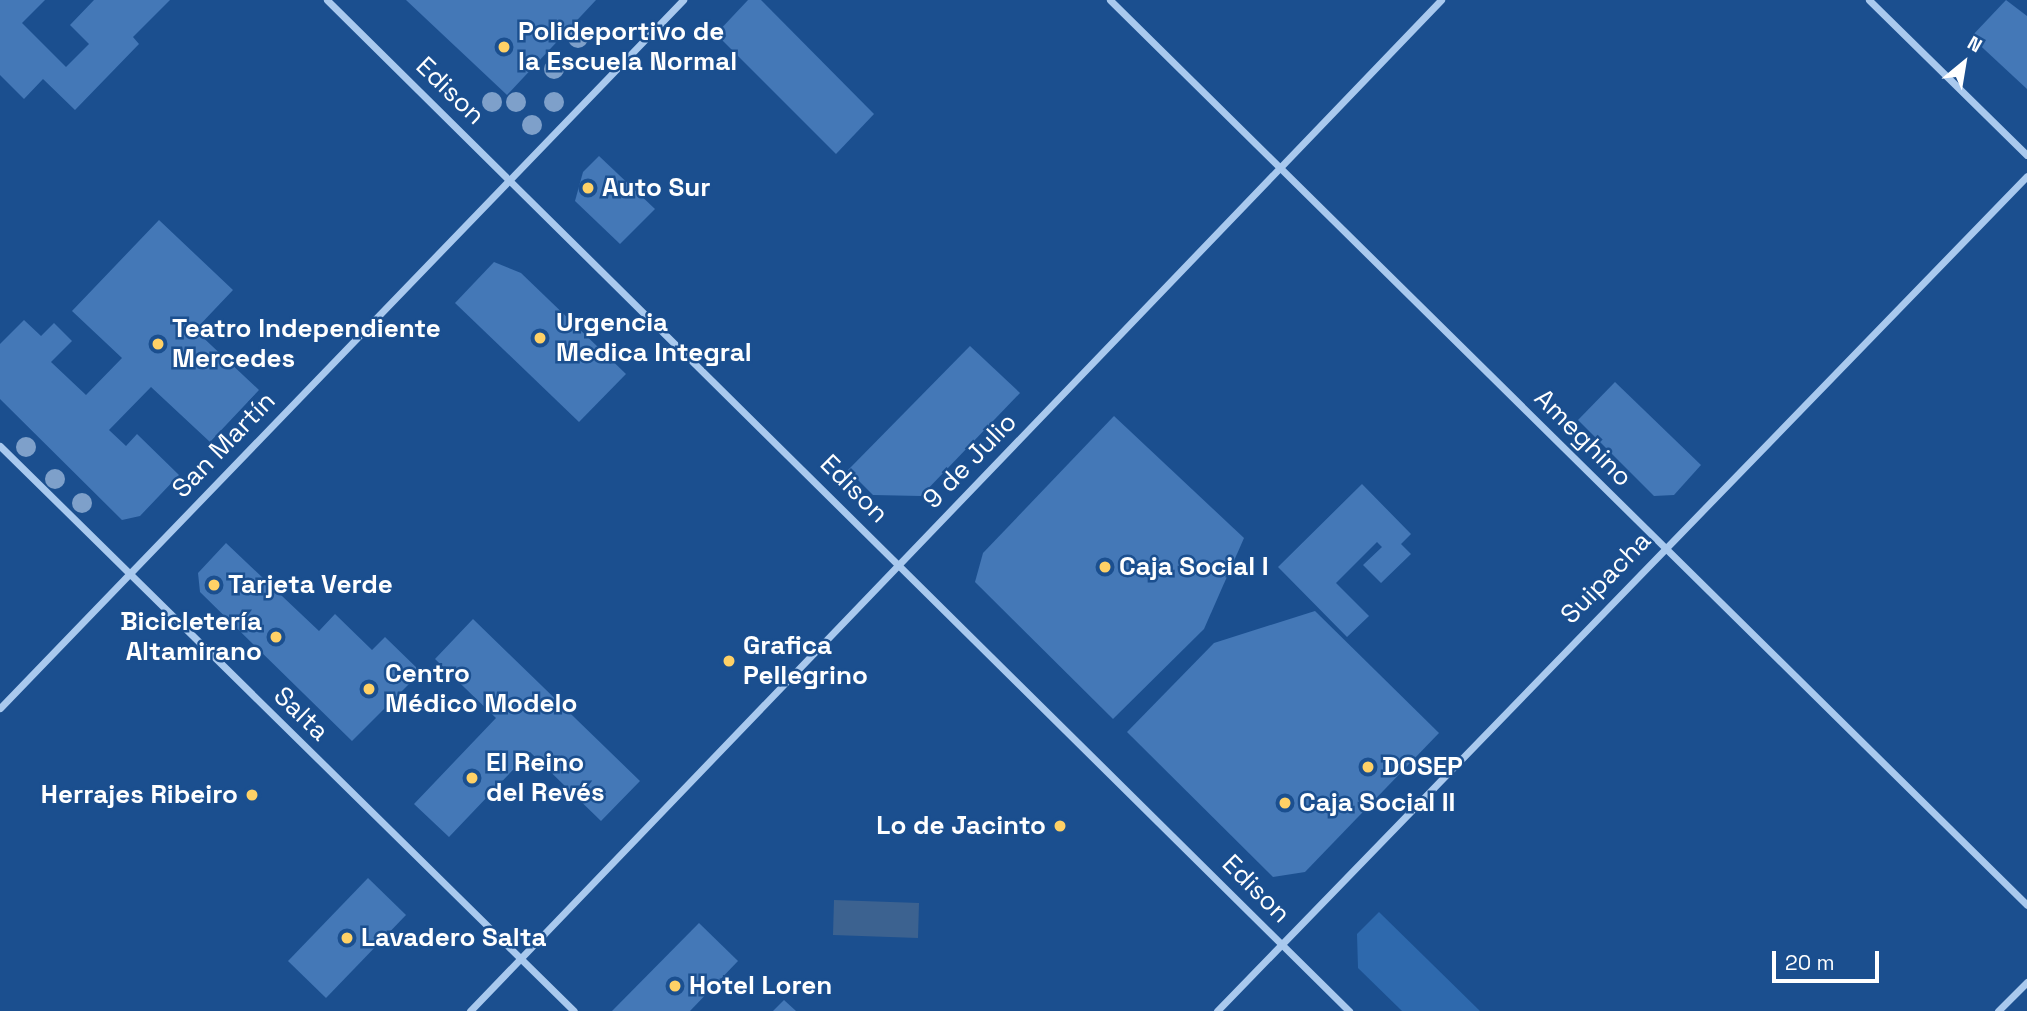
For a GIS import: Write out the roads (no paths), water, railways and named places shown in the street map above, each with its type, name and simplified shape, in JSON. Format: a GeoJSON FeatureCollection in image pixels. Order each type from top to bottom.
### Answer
{"type":"FeatureCollection","features":[{"type":"Feature","properties":{"kind":"street","name":"Edison"},"geometry":{"type":"LineString","coordinates":[[327,0],[1349,1011]]}},
{"type":"Feature","properties":{"kind":"street","name":"San Martín"},"geometry":{"type":"LineString","coordinates":[[0,708],[683,0]]}},
{"type":"Feature","properties":{"kind":"street","name":"Ameghino"},"geometry":{"type":"LineString","coordinates":[[1110,0],[2027,905]]}},
{"type":"Feature","properties":{"kind":"street","name":"9 de Julio"},"geometry":{"type":"LineString","coordinates":[[470,1011],[1441,0]]}},
{"type":"Feature","properties":{"kind":"street"},"geometry":{"type":"LineString","coordinates":[[1869,0],[2027,155]]}},
{"type":"Feature","properties":{"kind":"street","name":"Suipacha"},"geometry":{"type":"LineString","coordinates":[[1217,1011],[1280,943],[2027,176]]}},
{"type":"Feature","properties":{"kind":"street","name":"Salta"},"geometry":{"type":"LineString","coordinates":[[0,446],[128,575],[574,1011]]}},
{"type":"Feature","properties":{"kind":"street"},"geometry":{"type":"LineString","coordinates":[[1998,1011],[2027,982]]}},
{"type":"Feature","properties":{"kind":"place","name":"Polideportivo de la Escuela Normal"},"geometry":{"type":"Point","coordinates":[504,47]}},
{"type":"Feature","properties":{"kind":"place","name":"Auto Sur"},"geometry":{"type":"Point","coordinates":[588,188]}},
{"type":"Feature","properties":{"kind":"place","name":"Urgencia Medica Integral"},"geometry":{"type":"Point","coordinates":[540,338]}},
{"type":"Feature","properties":{"kind":"place","name":"Teatro Independiente Mercedes"},"geometry":{"type":"Point","coordinates":[158,344]}},
{"type":"Feature","properties":{"kind":"place","name":"Caja Social I"},"geometry":{"type":"Point","coordinates":[1105,567]}},
{"type":"Feature","properties":{"kind":"place","name":"Tarjeta Verde"},"geometry":{"type":"Point","coordinates":[214,585]}},
{"type":"Feature","properties":{"kind":"place","name":"Bicicletería Altamirano"},"geometry":{"type":"Point","coordinates":[276,637]}},
{"type":"Feature","properties":{"kind":"place","name":"Grafica Pellegrino"},"geometry":{"type":"Point","coordinates":[729,661]}},
{"type":"Feature","properties":{"kind":"place","name":"Centro Médico Modelo"},"geometry":{"type":"Point","coordinates":[369,689]}},
{"type":"Feature","properties":{"kind":"place","name":"DOSEP"},"geometry":{"type":"Point","coordinates":[1368,767]}},
{"type":"Feature","properties":{"kind":"place","name":"El Reino del Revés"},"geometry":{"type":"Point","coordinates":[472,778]}},
{"type":"Feature","properties":{"kind":"place","name":"Herrajes Ribeiro"},"geometry":{"type":"Point","coordinates":[252,795]}},
{"type":"Feature","properties":{"kind":"place","name":"Caja Social II"},"geometry":{"type":"Point","coordinates":[1285,803]}},
{"type":"Feature","properties":{"kind":"place","name":"Lo de Jacinto"},"geometry":{"type":"Point","coordinates":[1060,826]}},
{"type":"Feature","properties":{"kind":"place","name":"Lavadero Salta"},"geometry":{"type":"Point","coordinates":[347,938]}},
{"type":"Feature","properties":{"kind":"place","name":"Hotel Loren"},"geometry":{"type":"Point","coordinates":[675,986]}}]}
